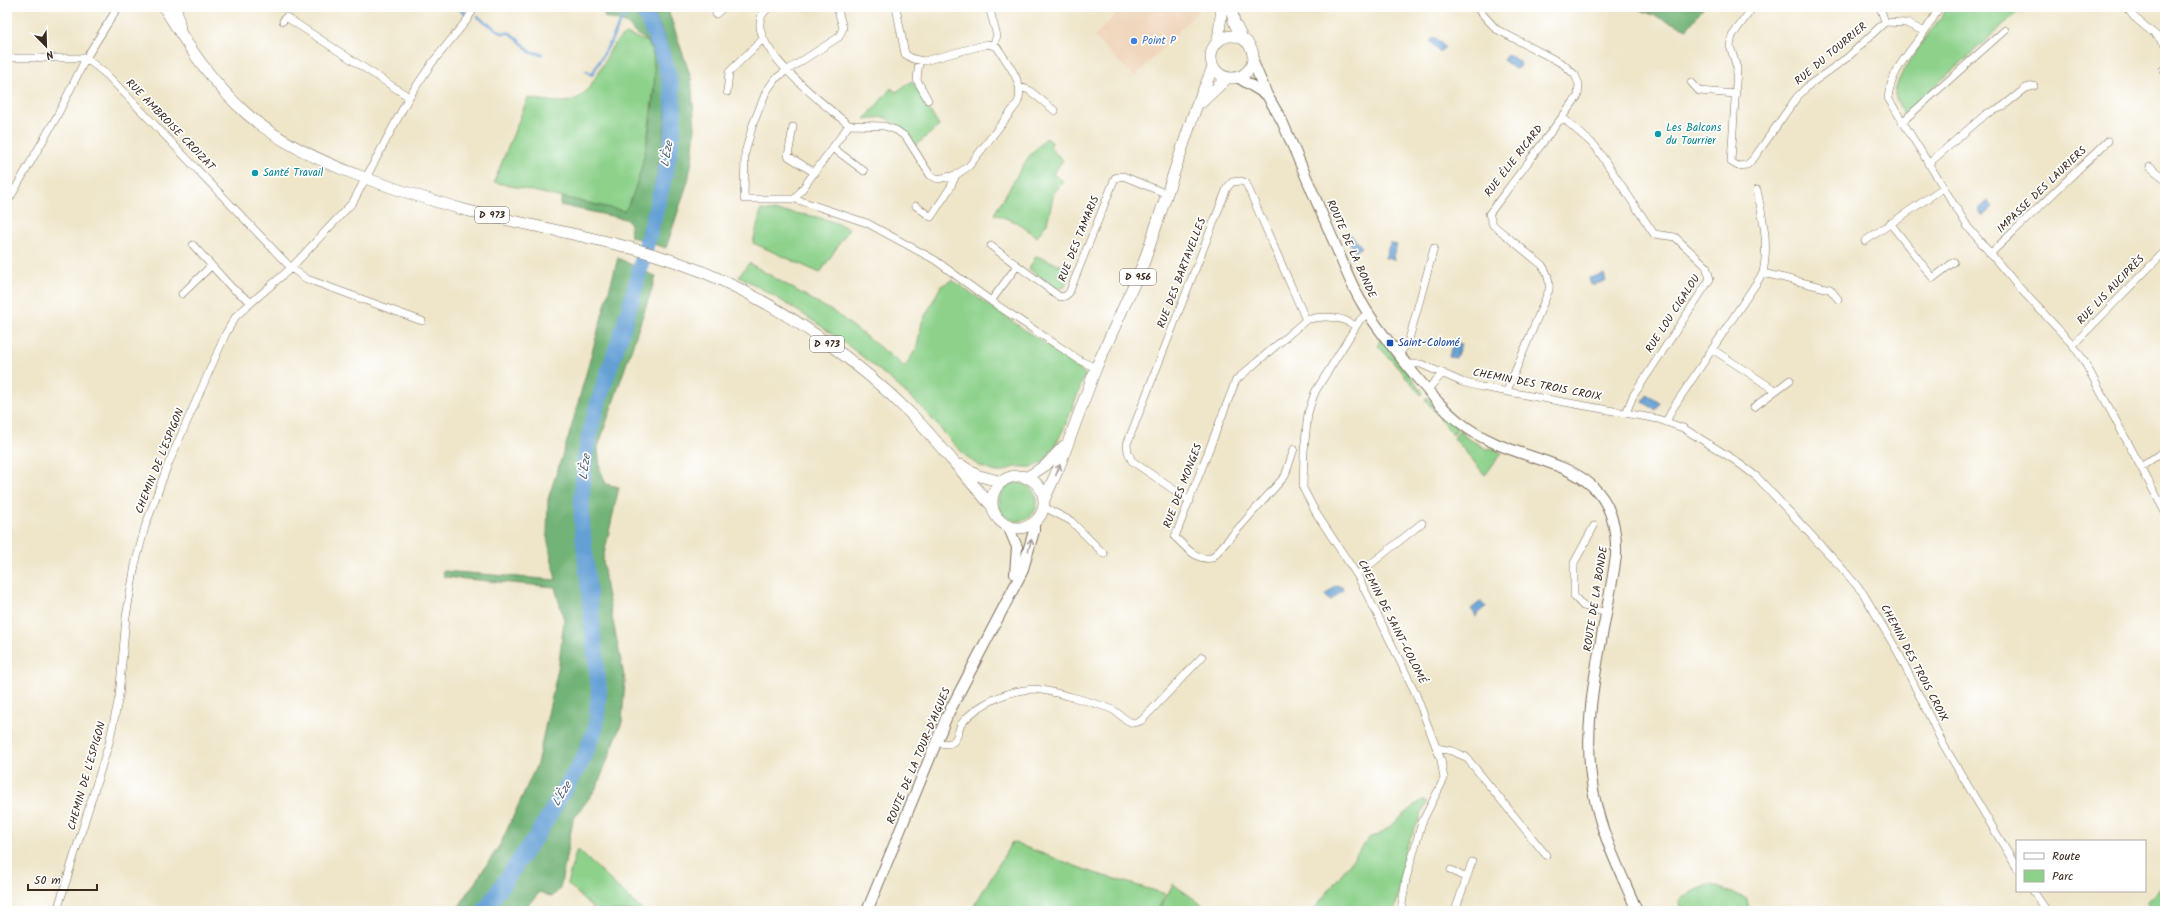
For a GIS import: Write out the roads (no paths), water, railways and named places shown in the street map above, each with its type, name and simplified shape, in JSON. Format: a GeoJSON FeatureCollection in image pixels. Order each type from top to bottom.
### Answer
{"type":"FeatureCollection","features":[{"type":"Feature","properties":{"kind":"main road","name":"D 973"},"geometry":{"type":"LineString","coordinates":[[164,7],[202,65],[247,114],[267,129],[313,157],[344,170],[424,198],[467,210],[606,242],[678,263],[715,277],[749,294],[811,332],[885,390],[913,416],[992,506]]}},
{"type":"Feature","properties":{"kind":"main road","name":"D 973"},"geometry":{"type":"LineString","coordinates":[[176,7],[182,33]]}},
{"type":"Feature","properties":{"kind":"main road"},"geometry":{"type":"LineString","coordinates":[[1218,41],[1230,36],[1242,38],[1247,41],[1253,51],[1253,62],[1245,74],[1239,78],[1227,78],[1221,76],[1213,67],[1211,56],[1218,41],[1222,7]]}},
{"type":"Feature","properties":{"kind":"main road"},"geometry":{"type":"LineString","coordinates":[[1231,7],[1234,22],[1242,38]]}},
{"type":"Feature","properties":{"kind":"main road","name":"ROUTE DE LA BONDE"},"geometry":{"type":"LineString","coordinates":[[1253,62],[1267,95],[1282,121],[1344,265],[1368,313],[1398,355],[1427,390],[1453,417],[1479,436],[1507,449],[1565,468],[1581,476],[1592,485],[1608,506],[1614,520],[1617,538],[1616,556],[1590,721],[1591,770],[1600,821],[1637,911]]}},
{"type":"Feature","properties":{"kind":"main road","name":"D 956"},"geometry":{"type":"LineString","coordinates":[[1044,504],[1096,368],[1138,276],[1195,110],[1213,67]]}},
{"type":"Feature","properties":{"kind":"main road","name":"D 956"},"geometry":{"type":"LineString","coordinates":[[1195,110],[1207,95],[1227,78]]}},
{"type":"Feature","properties":{"kind":"main road","name":"ROUTE DE LA BONDE"},"geometry":{"type":"LineString","coordinates":[[1239,78],[1267,95]]}},
{"type":"Feature","properties":{"kind":"main road","name":"D 956"},"geometry":{"type":"LineString","coordinates":[[1026,478],[1046,465],[1069,439]]}},
{"type":"Feature","properties":{"kind":"main road","name":"D 973"},"geometry":{"type":"LineString","coordinates":[[952,459],[976,475],[1002,482]]}},
{"type":"Feature","properties":{"kind":"main road"},"geometry":{"type":"LineString","coordinates":[[1014,477],[1026,478],[1038,486],[1044,504],[1034,523],[1026,527],[1017,528],[1008,526],[998,518],[992,506],[994,493],[1002,482],[1014,477]]}},
{"type":"Feature","properties":{"kind":"main road","name":"ROUTE DE LA TOUR-D'AIGUES"},"geometry":{"type":"LineString","coordinates":[[867,911],[935,742],[956,697],[1022,572],[1034,531],[1034,523]]}},
{"type":"Feature","properties":{"kind":"main road","name":"ROUTE DE LA TOUR-D'AIGUES"},"geometry":{"type":"LineString","coordinates":[[1008,526],[1017,547],[1018,562],[1012,592]]}},
{"type":"Feature","properties":{"kind":"street"},"geometry":{"type":"LineString","coordinates":[[7,203],[56,118],[86,58],[118,7]]}},
{"type":"Feature","properties":{"kind":"street","name":"CHEMIN DE L'ESPIGON"},"geometry":{"type":"LineString","coordinates":[[57,911],[87,819],[119,697],[126,617],[135,565],[145,527],[165,474],[226,333],[236,316],[291,268],[353,202],[409,97],[432,64],[467,20],[475,7]]}},
{"type":"Feature","properties":{"kind":"street"},"geometry":{"type":"LineString","coordinates":[[716,14],[724,7]]}},
{"type":"Feature","properties":{"kind":"street"},"geometry":{"type":"LineString","coordinates":[[770,7],[760,18],[758,28],[762,39],[786,71],[849,125],[881,125],[896,130],[906,137],[930,175],[938,179],[956,174],[969,166],[1018,104],[1021,97],[1020,88],[997,47],[993,45],[988,44],[919,61],[906,54],[896,7]]}},
{"type":"Feature","properties":{"kind":"street"},"geometry":{"type":"LineString","coordinates":[[837,7],[843,28],[839,37],[775,79],[766,92],[753,124],[745,153],[744,199],[795,199],[867,222],[935,260],[991,301],[1081,361],[1096,368]]}},
{"type":"Feature","properties":{"kind":"street"},"geometry":{"type":"LineString","coordinates":[[989,7],[997,36],[993,45]]}},
{"type":"Feature","properties":{"kind":"street","name":"RUE ÉLIE RICARD"},"geometry":{"type":"LineString","coordinates":[[1476,7],[1496,29],[1563,64],[1575,75],[1579,84],[1578,96],[1489,214],[1493,225],[1542,265],[1547,272],[1550,281],[1549,290],[1507,391]]}},
{"type":"Feature","properties":{"kind":"street","name":"RUE DU TOURRIER"},"geometry":{"type":"LineString","coordinates":[[1753,7],[1732,36],[1730,46],[1737,68],[1731,162],[1738,166],[1747,165],[1754,158],[1797,97],[1810,85],[1848,57],[1885,22]]}},
{"type":"Feature","properties":{"kind":"street"},"geometry":{"type":"LineString","coordinates":[[1880,7],[1885,22],[1906,23],[1924,31]]}},
{"type":"Feature","properties":{"kind":"street"},"geometry":{"type":"LineString","coordinates":[[1939,7],[1924,31],[1904,58],[1889,86],[1888,98],[1968,227],[2039,310],[2073,345],[2084,361],[2165,512]]}},
{"type":"Feature","properties":{"kind":"street"},"geometry":{"type":"LineString","coordinates":[[2126,7],[2134,17],[2165,43]]}},
{"type":"Feature","properties":{"kind":"street"},"geometry":{"type":"LineString","coordinates":[[283,21],[286,17],[409,97]]}},
{"type":"Feature","properties":{"kind":"street"},"geometry":{"type":"LineString","coordinates":[[1902,122],[2005,30]]}},
{"type":"Feature","properties":{"kind":"street"},"geometry":{"type":"LineString","coordinates":[[727,92],[729,72],[762,39]]}},
{"type":"Feature","properties":{"kind":"street"},"geometry":{"type":"LineString","coordinates":[[7,58],[86,58]]}},
{"type":"Feature","properties":{"kind":"street","name":"RUE AMBROISE CROIZAT"},"geometry":{"type":"LineString","coordinates":[[86,58],[107,75],[291,268],[306,279],[422,321]]}},
{"type":"Feature","properties":{"kind":"street"},"geometry":{"type":"LineString","coordinates":[[919,61],[917,80],[928,100]]}},
{"type":"Feature","properties":{"kind":"street"},"geometry":{"type":"LineString","coordinates":[[1691,82],[1699,91],[1736,94]]}},
{"type":"Feature","properties":{"kind":"street"},"geometry":{"type":"LineString","coordinates":[[1928,164],[1986,114],[2002,107],[2026,88],[2034,86]]}},
{"type":"Feature","properties":{"kind":"street"},"geometry":{"type":"LineString","coordinates":[[1020,88],[1029,90],[1055,111]]}},
{"type":"Feature","properties":{"kind":"street","name":"RUE LOU CIGALOU"},"geometry":{"type":"LineString","coordinates":[[1562,117],[1595,146],[1654,234],[1675,236],[1706,266],[1709,271],[1710,278],[1634,396],[1626,413]]}},
{"type":"Feature","properties":{"kind":"street"},"geometry":{"type":"LineString","coordinates":[[795,199],[849,125]]}},
{"type":"Feature","properties":{"kind":"street"},"geometry":{"type":"LineString","coordinates":[[793,128],[788,156],[815,173]]}},
{"type":"Feature","properties":{"kind":"street","name":"IMPASSE DES LAURIERS"},"geometry":{"type":"LineString","coordinates":[[1990,254],[2108,140]]}},
{"type":"Feature","properties":{"kind":"street"},"geometry":{"type":"LineString","coordinates":[[833,148],[864,171]]}},
{"type":"Feature","properties":{"kind":"street"},"geometry":{"type":"LineString","coordinates":[[2150,167],[2165,179]]}},
{"type":"Feature","properties":{"kind":"street"},"geometry":{"type":"LineString","coordinates":[[916,206],[931,217],[950,188],[956,174]]}},
{"type":"Feature","properties":{"kind":"street","name":"RUE DES TAMARIS"},"geometry":{"type":"LineString","coordinates":[[991,246],[1060,297],[1065,296],[1069,293],[1115,178],[1123,176],[1167,194]]}},
{"type":"Feature","properties":{"kind":"street","name":"RUE DES BARTAVELLES"},"geometry":{"type":"LineString","coordinates":[[1190,501],[1132,461],[1128,452],[1128,444],[1227,188],[1232,182],[1241,181],[1246,183],[1306,320]]}},
{"type":"Feature","properties":{"kind":"street"},"geometry":{"type":"LineString","coordinates":[[1865,241],[1943,188]]}},
{"type":"Feature","properties":{"kind":"street"},"geometry":{"type":"LineString","coordinates":[[1666,422],[1673,408],[1763,272],[1766,260],[1766,239],[1757,190]]}},
{"type":"Feature","properties":{"kind":"street"},"geometry":{"type":"LineString","coordinates":[[1890,223],[1933,278],[1954,262]]}},
{"type":"Feature","properties":{"kind":"street"},"geometry":{"type":"LineString","coordinates":[[193,245],[232,288],[251,302]]}},
{"type":"Feature","properties":{"kind":"street"},"geometry":{"type":"LineString","coordinates":[[1398,355],[1408,343],[1434,248]]}},
{"type":"Feature","properties":{"kind":"street","name":"RUE LIS AUCIPRÈS"},"geometry":{"type":"LineString","coordinates":[[2073,345],[2165,251]]}},
{"type":"Feature","properties":{"kind":"street"},"geometry":{"type":"LineString","coordinates":[[182,294],[211,266]]}},
{"type":"Feature","properties":{"kind":"street"},"geometry":{"type":"LineString","coordinates":[[991,301],[1017,266]]}},
{"type":"Feature","properties":{"kind":"street"},"geometry":{"type":"LineString","coordinates":[[1763,272],[1830,289],[1838,300]]}},
{"type":"Feature","properties":{"kind":"street","name":"CHEMIN DE SAINT-COLOMÉ"},"geometry":{"type":"LineString","coordinates":[[1368,313],[1360,320],[1315,392],[1308,413],[1304,451],[1303,488],[1316,512],[1357,575],[1415,692],[1437,748],[1444,779],[1422,822],[1406,879],[1401,911]]}},
{"type":"Feature","properties":{"kind":"street"},"geometry":{"type":"LineString","coordinates":[[1306,320],[1318,316],[1329,317],[1345,320],[1356,326]]}},
{"type":"Feature","properties":{"kind":"street","name":"RUE DES MONGES"},"geometry":{"type":"LineString","coordinates":[[1294,449],[1285,476],[1212,558],[1204,560],[1194,554],[1175,537],[1236,380],[1306,320]]}},
{"type":"Feature","properties":{"kind":"street"},"geometry":{"type":"LineString","coordinates":[[1712,349],[1775,390]]}},
{"type":"Feature","properties":{"kind":"street","name":"CHEMIN DES TROIS CROIX"},"geometry":{"type":"LineString","coordinates":[[1406,364],[1421,364],[1462,382],[1666,422],[1683,428],[1733,459],[1756,477],[1840,566],[1863,593],[1899,654],[1943,744],[2016,866]]}},
{"type":"Feature","properties":{"kind":"street"},"geometry":{"type":"LineString","coordinates":[[1427,390],[1443,373]]}},
{"type":"Feature","properties":{"kind":"street"},"geometry":{"type":"LineString","coordinates":[[1754,407],[1790,380]]}},
{"type":"Feature","properties":{"kind":"street"},"geometry":{"type":"LineString","coordinates":[[2141,467],[2165,450]]}},
{"type":"Feature","properties":{"kind":"street"},"geometry":{"type":"LineString","coordinates":[[1044,504],[1071,521],[1104,554]]}},
{"type":"Feature","properties":{"kind":"street"},"geometry":{"type":"LineString","coordinates":[[1357,575],[1422,523]]}},
{"type":"Feature","properties":{"kind":"street"},"geometry":{"type":"LineString","coordinates":[[1594,526],[1574,563],[1574,596],[1583,606],[1607,613]]}},
{"type":"Feature","properties":{"kind":"street"},"geometry":{"type":"LineString","coordinates":[[935,742],[947,744],[952,743],[956,739],[960,725],[968,716],[984,705],[1012,693],[1033,689],[1113,710],[1131,723],[1137,723],[1142,720],[1202,657]]}},
{"type":"Feature","properties":{"kind":"street"},"geometry":{"type":"LineString","coordinates":[[1437,748],[1452,751],[1466,758],[1546,856]]}},
{"type":"Feature","properties":{"kind":"street"},"geometry":{"type":"LineString","coordinates":[[1455,911],[1472,862]]}},
{"type":"Feature","properties":{"kind":"street"},"geometry":{"type":"LineString","coordinates":[[1451,870],[1466,878]]}},
{"type":"Feature","properties":{"kind":"street"},"geometry":{"type":"LineString","coordinates":[[2034,892],[2047,911]]}},
{"type":"Feature","properties":{"kind":"water"},"geometry":{"type":"Polygon","coordinates":[[[1435,37],[1445,47],[1440,52],[1430,41],[1435,37]]]}},
{"type":"Feature","properties":{"kind":"water"},"geometry":{"type":"Polygon","coordinates":[[[1508,54],[1520,63],[1519,67],[1515,69],[1503,60],[1508,54]]]}},
{"type":"Feature","properties":{"kind":"water"},"geometry":{"type":"Polygon","coordinates":[[[1988,201],[1993,207],[1983,216],[1978,210],[1988,201]]]}},
{"type":"Feature","properties":{"kind":"water"},"geometry":{"type":"Polygon","coordinates":[[[1350,234],[1362,247],[1355,252],[1346,236],[1350,234]]]}},
{"type":"Feature","properties":{"kind":"water"},"geometry":{"type":"Polygon","coordinates":[[[1390,243],[1397,245],[1393,256],[1394,260],[1385,258],[1390,243]]]}},
{"type":"Feature","properties":{"kind":"water"},"geometry":{"type":"Polygon","coordinates":[[[1604,274],[1606,281],[1591,285],[1589,278],[1604,274]]]}},
{"type":"Feature","properties":{"kind":"water"},"geometry":{"type":"Polygon","coordinates":[[[1453,341],[1461,344],[1456,358],[1449,357],[1453,341]]]}},
{"type":"Feature","properties":{"kind":"water"},"geometry":{"type":"Polygon","coordinates":[[[1647,395],[1660,403],[1656,410],[1643,402],[1647,395]]]}},
{"type":"Feature","properties":{"kind":"water"},"geometry":{"type":"Polygon","coordinates":[[[1337,585],[1343,588],[1342,591],[1330,601],[1325,595],[1337,585]]]}},
{"type":"Feature","properties":{"kind":"water"},"geometry":{"type":"Polygon","coordinates":[[[1481,601],[1486,607],[1478,614],[1477,617],[1471,609],[1481,601]]]}},
{"type":"Feature","properties":{"kind":"waterway"},"geometry":{"type":"LineString","coordinates":[[457,7],[465,13]]}},
{"type":"Feature","properties":{"kind":"waterway"},"geometry":{"type":"LineString","coordinates":[[586,71],[592,75],[620,22],[634,7]]}},
{"type":"Feature","properties":{"kind":"waterway","name":"L'Èze"},"geometry":{"type":"LineString","coordinates":[[484,911],[539,832],[583,759],[596,727],[599,691],[582,524],[584,465],[590,431],[602,390],[621,336],[654,217],[671,144],[674,115],[671,88],[666,64],[642,7]]}},
{"type":"Feature","properties":{"kind":"waterway"},"geometry":{"type":"LineString","coordinates":[[478,17],[502,33],[510,33],[530,52],[542,54]]}},
{"type":"Feature","properties":{"kind":"place","name":"Point P"},"geometry":{"type":"Point","coordinates":[1134,41]}},
{"type":"Feature","properties":{"kind":"place","name":"Les Balcons du Tourrier"},"geometry":{"type":"Point","coordinates":[1658,134]}},
{"type":"Feature","properties":{"kind":"place","name":"Santé Travail"},"geometry":{"type":"Point","coordinates":[255,173]}},
{"type":"Feature","properties":{"kind":"place","name":"Saint-Colomé"},"geometry":{"type":"Point","coordinates":[1390,343]}}]}
